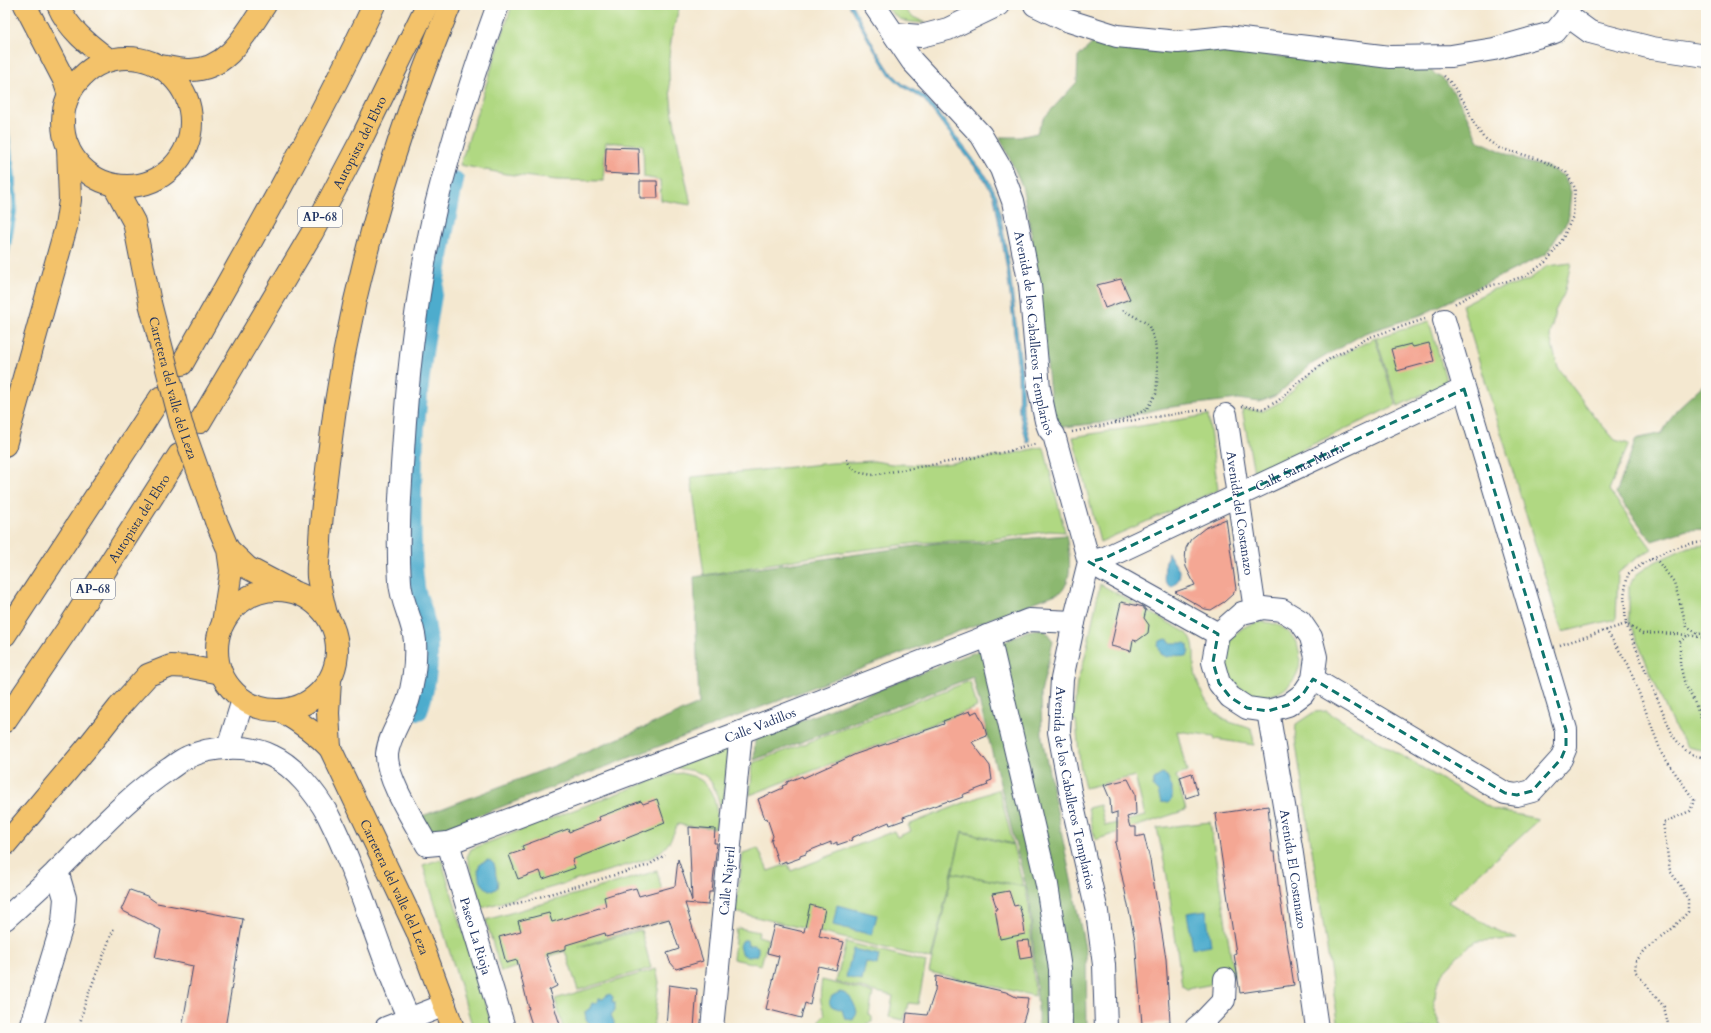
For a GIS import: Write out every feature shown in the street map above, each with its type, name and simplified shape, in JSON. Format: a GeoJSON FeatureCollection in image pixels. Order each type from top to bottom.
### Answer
{"type":"FeatureCollection","features":[{"type":"Feature","properties":{"kind":"main road"},"geometry":{"type":"LineString","coordinates":[[25,5],[64,80],[69,95]]}},
{"type":"Feature","properties":{"kind":"main road"},"geometry":{"type":"LineString","coordinates":[[58,5],[66,20],[80,37],[109,60]]}},
{"type":"Feature","properties":{"kind":"main road"},"geometry":{"type":"LineString","coordinates":[[159,66],[178,83],[190,106],[191,132],[182,156],[164,175],[145,184],[128,186],[114,185],[101,181],[90,175],[81,167],[68,147],[64,135],[63,124],[63,112],[69,95],[79,79],[87,71],[109,60],[122,58],[135,58],[148,61],[159,66],[190,70],[205,68],[220,62],[231,54],[265,5]]}},
{"type":"Feature","properties":{"kind":"main road"},"geometry":{"type":"LineString","coordinates":[[182,364],[261,224],[374,5]]}},
{"type":"Feature","properties":{"kind":"main road","name":"Autopista del Ebro"},"geometry":{"type":"LineString","coordinates":[[200,422],[312,233],[361,140],[428,5]]}},
{"type":"Feature","properties":{"kind":"main road"},"geometry":{"type":"LineString","coordinates":[[326,614],[318,576],[322,514],[330,442],[348,332],[381,200],[429,54],[450,5]]}},
{"type":"Feature","properties":{"kind":"main road"},"geometry":{"type":"LineString","coordinates":[[5,445],[66,227],[70,200],[68,147]]}},
{"type":"Feature","properties":{"kind":"main road"},"geometry":{"type":"LineString","coordinates":[[134,222],[145,184]]}},
{"type":"Feature","properties":{"kind":"main road"},"geometry":{"type":"LineString","coordinates":[[114,185],[134,222]]}},
{"type":"Feature","properties":{"kind":"main road","name":"Carretera del valle del Leza"},"geometry":{"type":"LineString","coordinates":[[134,222],[150,303],[181,423],[216,521],[228,549]]}},
{"type":"Feature","properties":{"kind":"main road"},"geometry":{"type":"LineString","coordinates":[[5,635],[160,398]]}},
{"type":"Feature","properties":{"kind":"main road","name":"Autopista del Ebro"},"geometry":{"type":"LineString","coordinates":[[5,721],[69,627],[179,455]]}},
{"type":"Feature","properties":{"kind":"main road"},"geometry":{"type":"LineString","coordinates":[[228,549],[248,568],[292,592],[311,600],[326,614],[333,626],[337,640],[338,654],[335,668],[330,681],[321,693],[309,702],[296,708],[281,711],[255,707],[243,700],[230,689],[221,673],[217,657],[217,646],[232,572],[228,549]]}},
{"type":"Feature","properties":{"kind":"main road"},"geometry":{"type":"LineString","coordinates":[[222,624],[231,611],[244,600],[259,592],[276,590],[292,592]]}},
{"type":"Feature","properties":{"kind":"main road"},"geometry":{"type":"LineString","coordinates":[[5,845],[119,707],[148,675],[171,666],[191,667],[221,673]]}},
{"type":"Feature","properties":{"kind":"main road"},"geometry":{"type":"LineString","coordinates":[[330,681],[328,713],[330,748]]}},
{"type":"Feature","properties":{"kind":"main road"},"geometry":{"type":"LineString","coordinates":[[281,711],[317,733],[330,748]]}},
{"type":"Feature","properties":{"kind":"main road","name":"Carretera del valle del Leza"},"geometry":{"type":"LineString","coordinates":[[330,748],[417,931],[446,1005],[453,1028]]}},
{"type":"Feature","properties":{"kind":"street","name":"Calle Vadillos"},"geometry":{"type":"LineString","coordinates":[[498,5],[465,100],[434,214],[420,288],[405,407],[402,469],[400,584],[412,622],[415,640],[415,665],[408,702],[392,737],[387,754],[393,781],[427,845],[448,843],[741,732],[1029,620],[1074,622]]}},
{"type":"Feature","properties":{"kind":"street","name":"Avenida de los Caballeros Templarios"},"geometry":{"type":"LineString","coordinates":[[874,5],[912,61],[981,136],[1001,169],[1013,201],[1030,285],[1039,388],[1046,421],[1054,437],[1089,562],[1062,679],[1058,732],[1097,912],[1104,965],[1106,1028]]}},
{"type":"Feature","properties":{"kind":"street"},"geometry":{"type":"LineString","coordinates":[[895,34],[921,36],[948,29],[998,5]]}},
{"type":"Feature","properties":{"kind":"street"},"geometry":{"type":"LineString","coordinates":[[1035,5],[1066,20],[1117,36],[1178,42],[1226,37],[1390,57],[1452,56],[1494,48],[1555,32],[1568,10],[1590,32],[1652,48],[1706,56]]}},
{"type":"Feature","properties":{"kind":"street"},"geometry":{"type":"LineString","coordinates":[[1313,679],[1505,793],[1517,795],[1532,791],[1562,759],[1566,747],[1566,730],[1464,389],[1435,319]]}},
{"type":"Feature","properties":{"kind":"street","name":"Calle Santa María"},"geometry":{"type":"LineString","coordinates":[[1089,562],[1105,558],[1464,389]]}},
{"type":"Feature","properties":{"kind":"street","name":"Avenida del Costanazo"},"geometry":{"type":"LineString","coordinates":[[1226,409],[1255,610]]}},
{"type":"Feature","properties":{"kind":"street"},"geometry":{"type":"LineString","coordinates":[[1089,562],[1218,634]]}},
{"type":"Feature","properties":{"kind":"street"},"geometry":{"type":"LineString","coordinates":[[1263,608],[1282,610],[1300,621],[1312,637],[1316,656],[1313,679],[1303,694],[1288,705],[1268,711],[1247,708],[1230,697],[1219,683],[1213,662],[1218,634],[1242,613],[1255,610],[1263,608]]}},
{"type":"Feature","properties":{"kind":"street"},"geometry":{"type":"LineString","coordinates":[[987,636],[991,645],[1047,885],[1060,968],[1060,1028]]}},
{"type":"Feature","properties":{"kind":"street"},"geometry":{"type":"LineString","coordinates":[[228,748],[243,700]]}},
{"type":"Feature","properties":{"kind":"street","name":"Avenida El Costanazo"},"geometry":{"type":"LineString","coordinates":[[1268,711],[1291,847],[1317,1028]]}},
{"type":"Feature","properties":{"kind":"street","name":"Calle Najeril"},"geometry":{"type":"LineString","coordinates":[[712,1028],[741,732]]}},
{"type":"Feature","properties":{"kind":"street"},"geometry":{"type":"LineString","coordinates":[[5,919],[148,783],[188,757],[215,749],[245,748],[271,755],[290,767],[317,797],[344,849],[395,988],[408,1019]]}},
{"type":"Feature","properties":{"kind":"street","name":"Paseo La Rioja"},"geometry":{"type":"LineString","coordinates":[[448,843],[504,1028]]}},
{"type":"Feature","properties":{"kind":"street"},"geometry":{"type":"LineString","coordinates":[[31,1028],[63,922],[65,898],[57,871]]}},
{"type":"Feature","properties":{"kind":"street"},"geometry":{"type":"LineString","coordinates":[[1196,1028],[1224,1000],[1225,979]]}},
{"type":"Feature","properties":{"kind":"street"},"geometry":{"type":"LineString","coordinates":[[386,1028],[446,1005]]}},
{"type":"Feature","properties":{"kind":"path"},"geometry":{"type":"LineString","coordinates":[[847,459],[854,470],[872,475],[1001,453],[1054,437],[1115,423],[1201,411],[1263,409],[1278,402],[1298,382],[1331,358],[1370,337],[1435,319],[1446,309],[1486,287],[1526,276],[1547,261],[1562,240],[1573,216],[1575,188],[1566,172],[1539,159],[1499,148],[1483,137],[1473,122],[1467,106],[1451,83],[1445,76],[1437,73],[1434,66],[1436,56]]}},
{"type":"Feature","properties":{"kind":"path"},"geometry":{"type":"LineString","coordinates":[[1115,423],[1146,410],[1156,394],[1158,372],[1155,342],[1148,324],[1122,310]]}},
{"type":"Feature","properties":{"kind":"path"},"geometry":{"type":"LineString","coordinates":[[1706,542],[1688,543],[1650,559],[1628,574],[1624,595],[1626,624],[1673,736],[1685,751],[1701,757],[1706,756]]}},
{"type":"Feature","properties":{"kind":"path"},"geometry":{"type":"LineString","coordinates":[[1650,559],[1656,559],[1674,582],[1687,627],[1698,634],[1706,633]]}},
{"type":"Feature","properties":{"kind":"path"},"geometry":{"type":"LineString","coordinates":[[1542,650],[1626,624],[1643,634],[1660,633],[1706,638]]}},
{"type":"Feature","properties":{"kind":"path"},"geometry":{"type":"LineString","coordinates":[[1606,630],[1628,664],[1662,754],[1694,800],[1690,810],[1664,823],[1670,871],[1682,888],[1688,900],[1688,912],[1673,928],[1646,949],[1636,961],[1635,971],[1664,1007],[1669,1028]]}},
{"type":"Feature","properties":{"kind":"path"},"geometry":{"type":"LineString","coordinates":[[1688,635],[1680,642],[1680,664],[1685,685],[1694,701],[1706,731]]}},
{"type":"Feature","properties":{"kind":"path"},"geometry":{"type":"LineString","coordinates":[[1701,757],[1706,751]]}},
{"type":"Feature","properties":{"kind":"path"},"geometry":{"type":"LineString","coordinates":[[498,909],[649,865],[665,855]]}},
{"type":"Feature","properties":{"kind":"path"},"geometry":{"type":"LineString","coordinates":[[79,1028],[86,1003],[114,928]]}},
{"type":"Feature","properties":{"kind":"highlighted area"},"geometry":{"type":"Polygon","coordinates":[[[1464,389],[1566,730],[1566,747],[1561,759],[1532,791],[1517,795],[1505,793],[1313,679],[1303,694],[1288,705],[1268,711],[1247,708],[1230,697],[1219,683],[1213,662],[1218,634],[1089,562],[1105,558],[1464,389]]]}},
{"type":"Feature","properties":{"kind":"green space"},"geometry":{"type":"Polygon","coordinates":[[[512,5],[680,5],[670,48],[669,80],[676,134],[691,205],[661,200],[660,180],[644,177],[643,145],[606,142],[603,181],[557,180],[506,174],[460,165],[512,5]]]}},
{"type":"Feature","properties":{"kind":"green space"},"geometry":{"type":"Polygon","coordinates":[[[885,5],[902,5],[911,16],[926,23],[902,20],[894,15],[885,5]]]}},
{"type":"Feature","properties":{"kind":"green space"},"geometry":{"type":"Polygon","coordinates":[[[1097,39],[1320,60],[1430,66],[1435,74],[1445,81],[1455,95],[1479,141],[1525,162],[1547,167],[1564,176],[1571,192],[1568,220],[1546,254],[1421,315],[1365,333],[1312,364],[1277,395],[1260,402],[1238,399],[1163,408],[1101,423],[1063,427],[1053,419],[1035,258],[1022,186],[1000,137],[1019,137],[1037,133],[1043,119],[1077,82],[1078,57],[1097,39]]]}},
{"type":"Feature","properties":{"kind":"green space"},"geometry":{"type":"Polygon","coordinates":[[[1571,263],[1564,294],[1555,311],[1550,337],[1558,368],[1594,416],[1615,440],[1629,444],[1609,490],[1652,549],[1635,559],[1618,573],[1616,619],[1562,632],[1462,305],[1494,289],[1515,285],[1530,279],[1547,266],[1571,263]]]}},
{"type":"Feature","properties":{"kind":"green space"},"geometry":{"type":"Polygon","coordinates":[[[1429,321],[1447,383],[1398,406],[1376,338],[1429,321]]]}},
{"type":"Feature","properties":{"kind":"green space"},"geometry":{"type":"Polygon","coordinates":[[[1375,338],[1396,405],[1254,472],[1242,409],[1263,411],[1280,402],[1299,384],[1331,360],[1375,338]]]}},
{"type":"Feature","properties":{"kind":"green space"},"geometry":{"type":"Polygon","coordinates":[[[1706,382],[1706,529],[1687,530],[1652,541],[1616,494],[1636,439],[1662,433],[1676,410],[1706,382]]]}},
{"type":"Feature","properties":{"kind":"green space"},"geometry":{"type":"Polygon","coordinates":[[[1208,415],[1218,490],[1100,542],[1073,437],[1208,415]]]}},
{"type":"Feature","properties":{"kind":"green space"},"geometry":{"type":"Polygon","coordinates":[[[1042,447],[1044,448],[1065,532],[1049,531],[980,541],[918,543],[842,552],[704,575],[691,477],[832,463],[874,461],[892,464],[937,465],[1002,456],[1042,447]]]}},
{"type":"Feature","properties":{"kind":"green space"},"geometry":{"type":"Polygon","coordinates":[[[1066,535],[1070,565],[1068,580],[1061,592],[436,832],[423,830],[417,818],[554,766],[699,704],[694,577],[937,543],[980,543],[1066,535]]]}},
{"type":"Feature","properties":{"kind":"green space"},"geometry":{"type":"Polygon","coordinates":[[[1706,545],[1706,751],[1688,747],[1673,725],[1629,622],[1629,587],[1630,583],[1637,574],[1655,562],[1688,547],[1706,545]]]}},
{"type":"Feature","properties":{"kind":"green space"},"geometry":{"type":"Polygon","coordinates":[[[1100,584],[1187,633],[1194,647],[1195,670],[1199,687],[1207,702],[1218,715],[1225,720],[1251,729],[1254,745],[1215,739],[1214,736],[1177,731],[1187,772],[1176,776],[1186,810],[1095,840],[1088,808],[1100,805],[1105,826],[1145,816],[1135,776],[1085,788],[1080,765],[1076,720],[1073,720],[1077,682],[1085,657],[1100,584]]]}},
{"type":"Feature","properties":{"kind":"green space"},"geometry":{"type":"Polygon","coordinates":[[[1263,622],[1277,625],[1289,633],[1297,645],[1300,659],[1297,673],[1289,685],[1277,693],[1263,696],[1249,693],[1237,685],[1229,673],[1226,659],[1229,645],[1237,633],[1249,625],[1263,622]]]}},
{"type":"Feature","properties":{"kind":"green space"},"geometry":{"type":"Polygon","coordinates":[[[1044,629],[1053,641],[1041,693],[1042,738],[1086,953],[1087,1028],[1038,1028],[1030,902],[973,677],[754,760],[755,739],[956,659],[1009,640],[1027,631],[1044,629]]]}},
{"type":"Feature","properties":{"kind":"green space"},"geometry":{"type":"Polygon","coordinates":[[[970,681],[977,707],[750,795],[753,763],[970,681]]]}},
{"type":"Feature","properties":{"kind":"green space"},"geometry":{"type":"Polygon","coordinates":[[[1326,711],[1494,810],[1539,819],[1448,902],[1492,928],[1517,939],[1478,941],[1468,946],[1443,972],[1436,988],[1434,1010],[1441,1028],[1339,1028],[1295,738],[1296,724],[1314,712],[1326,711]]]}},
{"type":"Feature","properties":{"kind":"green space"},"geometry":{"type":"Polygon","coordinates":[[[729,744],[722,809],[714,788],[708,778],[694,771],[676,767],[729,744]]]}},
{"type":"Feature","properties":{"kind":"green space"},"geometry":{"type":"Polygon","coordinates":[[[682,773],[697,778],[708,787],[716,807],[716,828],[678,824],[664,849],[648,859],[482,908],[467,857],[471,849],[653,780],[682,773]]]}},
{"type":"Feature","properties":{"kind":"green space"},"geometry":{"type":"Polygon","coordinates":[[[999,789],[1013,844],[962,831],[931,959],[735,912],[743,853],[758,848],[768,871],[788,864],[791,871],[894,831],[897,837],[911,831],[908,825],[999,789]]]}},
{"type":"Feature","properties":{"kind":"green space"},"geometry":{"type":"Polygon","coordinates":[[[1210,822],[1234,976],[1208,985],[1187,989],[1182,986],[1167,876],[1157,828],[1210,822]]]}},
{"type":"Feature","properties":{"kind":"green space"},"geometry":{"type":"Polygon","coordinates":[[[962,832],[1013,845],[1023,886],[953,873],[1025,887],[1029,906],[1035,996],[929,972],[962,832]]]}},
{"type":"Feature","properties":{"kind":"green space"},"geometry":{"type":"Polygon","coordinates":[[[441,859],[493,1028],[473,1028],[423,865],[441,859]]]}},
{"type":"Feature","properties":{"kind":"green space"},"geometry":{"type":"Polygon","coordinates":[[[657,871],[669,919],[579,947],[641,930],[651,968],[578,990],[565,951],[501,972],[486,920],[657,871]]]}},
{"type":"Feature","properties":{"kind":"green space"},"geometry":{"type":"Polygon","coordinates":[[[739,928],[759,932],[758,936],[768,939],[761,965],[733,959],[736,930],[739,928]]]}},
{"type":"Feature","properties":{"kind":"green space"},"geometry":{"type":"Polygon","coordinates":[[[846,942],[926,962],[918,1004],[908,1003],[904,1020],[889,1017],[893,996],[836,982],[846,942]]]}},
{"type":"Feature","properties":{"kind":"green space"},"geometry":{"type":"Polygon","coordinates":[[[656,969],[659,982],[653,1028],[563,1028],[555,999],[656,969]]]}},
{"type":"Feature","properties":{"kind":"green space"},"geometry":{"type":"Polygon","coordinates":[[[822,980],[873,993],[869,1014],[872,1017],[872,1022],[866,1024],[865,1028],[821,1028],[820,1019],[825,1014],[820,997],[822,980]]]}},
{"type":"Feature","properties":{"kind":"water"},"geometry":{"type":"Polygon","coordinates":[[[849,5],[852,5],[874,46],[890,71],[903,84],[926,97],[987,177],[997,196],[1009,264],[1022,374],[1023,413],[1030,442],[1027,443],[1019,412],[1018,373],[1011,303],[994,196],[984,179],[924,100],[902,86],[888,73],[849,5]]]}},
{"type":"Feature","properties":{"kind":"water"},"geometry":{"type":"Polygon","coordinates":[[[1168,553],[1180,572],[1179,579],[1172,587],[1168,584],[1164,576],[1168,553]]]}},
{"type":"Feature","properties":{"kind":"water"},"geometry":{"type":"Polygon","coordinates":[[[1166,639],[1171,643],[1184,643],[1188,645],[1189,651],[1187,657],[1174,655],[1167,657],[1161,654],[1158,645],[1160,641],[1166,639]]]}},
{"type":"Feature","properties":{"kind":"water"},"geometry":{"type":"Polygon","coordinates":[[[1162,774],[1167,776],[1172,787],[1172,799],[1168,803],[1161,802],[1158,792],[1153,787],[1154,779],[1162,774]]]}},
{"type":"Feature","properties":{"kind":"water"},"geometry":{"type":"Polygon","coordinates":[[[488,860],[495,866],[498,881],[497,888],[492,891],[485,887],[482,883],[478,871],[481,863],[488,860]]]}},
{"type":"Feature","properties":{"kind":"water"},"geometry":{"type":"Polygon","coordinates":[[[837,905],[877,915],[872,935],[833,925],[837,905]]]}},
{"type":"Feature","properties":{"kind":"water"},"geometry":{"type":"Polygon","coordinates":[[[1206,910],[1211,945],[1193,948],[1187,913],[1206,910]]]}},
{"type":"Feature","properties":{"kind":"water"},"geometry":{"type":"Polygon","coordinates":[[[743,940],[747,940],[748,945],[755,945],[758,947],[756,956],[747,957],[741,953],[739,946],[743,940]]]}},
{"type":"Feature","properties":{"kind":"water"},"geometry":{"type":"Polygon","coordinates":[[[853,949],[879,955],[877,965],[866,962],[862,981],[846,977],[853,949]]]}},
{"type":"Feature","properties":{"kind":"water"},"geometry":{"type":"Polygon","coordinates":[[[840,992],[847,995],[853,1002],[857,1012],[853,1020],[845,1019],[842,1010],[830,1004],[832,996],[840,992]]]}},
{"type":"Feature","properties":{"kind":"water"},"geometry":{"type":"Polygon","coordinates":[[[610,994],[613,997],[612,1002],[615,1002],[615,1010],[611,1015],[614,1026],[611,1028],[594,1027],[586,1020],[585,1012],[590,1008],[592,1003],[596,1004],[599,999],[603,999],[610,994]]]}},
{"type":"Feature","properties":{"kind":"building"},"geometry":{"type":"Polygon","coordinates":[[[606,147],[638,148],[639,175],[605,173],[606,147]]]}},
{"type":"Feature","properties":{"kind":"building"},"geometry":{"type":"Polygon","coordinates":[[[640,181],[657,181],[658,198],[640,198],[640,181]]]}},
{"type":"Feature","properties":{"kind":"building"},"geometry":{"type":"Polygon","coordinates":[[[1121,279],[1130,299],[1105,308],[1097,285],[1121,279]]]}},
{"type":"Feature","properties":{"kind":"building"},"geometry":{"type":"Polygon","coordinates":[[[1429,343],[1434,361],[1397,371],[1391,349],[1411,344],[1413,347],[1429,343]]]}},
{"type":"Feature","properties":{"kind":"building"},"geometry":{"type":"Polygon","coordinates":[[[1226,519],[1236,589],[1224,602],[1211,610],[1205,609],[1175,592],[1195,585],[1186,567],[1185,561],[1186,548],[1191,539],[1205,528],[1226,519]]]}},
{"type":"Feature","properties":{"kind":"building"},"geometry":{"type":"Polygon","coordinates":[[[1121,602],[1144,607],[1146,610],[1144,618],[1149,625],[1148,633],[1137,641],[1133,640],[1131,651],[1111,646],[1121,602]]]}},
{"type":"Feature","properties":{"kind":"building"},"geometry":{"type":"Polygon","coordinates":[[[970,711],[971,714],[977,711],[984,725],[987,736],[972,742],[990,766],[992,780],[987,782],[988,785],[962,795],[963,797],[903,817],[904,820],[890,825],[889,822],[851,838],[852,840],[837,845],[837,842],[831,845],[831,842],[806,852],[806,854],[800,856],[800,858],[779,864],[771,841],[773,836],[767,818],[765,819],[758,799],[783,788],[782,786],[787,784],[787,782],[802,776],[803,778],[856,754],[944,724],[943,721],[970,711]]]}},
{"type":"Feature","properties":{"kind":"building"},"geometry":{"type":"Polygon","coordinates":[[[1192,773],[1198,794],[1186,798],[1180,777],[1192,773]]]}},
{"type":"Feature","properties":{"kind":"building"},"geometry":{"type":"Polygon","coordinates":[[[1128,779],[1135,793],[1136,814],[1127,817],[1130,827],[1136,827],[1136,837],[1144,835],[1150,860],[1166,959],[1170,1022],[1142,1024],[1135,940],[1115,842],[1117,842],[1117,812],[1111,814],[1110,799],[1104,785],[1128,779]]]}},
{"type":"Feature","properties":{"kind":"building"},"geometry":{"type":"Polygon","coordinates":[[[657,799],[665,823],[572,860],[575,868],[543,879],[540,871],[518,879],[509,855],[524,850],[522,846],[568,829],[569,832],[600,820],[599,817],[641,801],[643,804],[657,799]]]}},
{"type":"Feature","properties":{"kind":"building"},"geometry":{"type":"Polygon","coordinates":[[[1268,806],[1272,852],[1275,852],[1279,892],[1294,985],[1240,993],[1234,954],[1236,953],[1215,814],[1268,806]]]}},
{"type":"Feature","properties":{"kind":"building"},"geometry":{"type":"Polygon","coordinates":[[[689,827],[715,829],[714,843],[717,843],[712,892],[709,892],[708,905],[685,903],[703,961],[676,969],[670,962],[667,953],[679,949],[669,919],[606,937],[605,933],[566,945],[566,949],[546,954],[557,986],[549,990],[561,1028],[533,1028],[527,1009],[529,1009],[517,960],[506,963],[499,937],[521,931],[518,921],[549,913],[552,922],[606,906],[604,897],[620,892],[636,888],[639,896],[675,886],[678,859],[692,901],[689,827]]]}},
{"type":"Feature","properties":{"kind":"building"},"geometry":{"type":"Polygon","coordinates":[[[130,890],[147,896],[157,903],[243,919],[225,1028],[182,1028],[193,966],[155,958],[161,930],[121,910],[130,890]]]}},
{"type":"Feature","properties":{"kind":"building"},"geometry":{"type":"Polygon","coordinates":[[[1009,891],[1014,906],[1019,905],[1025,934],[1000,939],[995,909],[997,909],[992,894],[1009,891]]]}},
{"type":"Feature","properties":{"kind":"building"},"geometry":{"type":"Polygon","coordinates":[[[810,905],[825,909],[819,936],[844,942],[836,970],[818,966],[810,1005],[805,1003],[801,1018],[766,1009],[779,956],[767,953],[774,925],[804,932],[810,905]]]}},
{"type":"Feature","properties":{"kind":"building"},"geometry":{"type":"Polygon","coordinates":[[[1029,940],[1032,957],[1020,959],[1017,941],[1029,940]]]}},
{"type":"Feature","properties":{"kind":"building"},"geometry":{"type":"Polygon","coordinates":[[[936,976],[1006,992],[1016,997],[1028,998],[1026,1012],[1021,1028],[905,1028],[907,1013],[927,1015],[935,991],[936,976]]]}},
{"type":"Feature","properties":{"kind":"building"},"geometry":{"type":"Polygon","coordinates":[[[669,985],[697,989],[694,1028],[666,1028],[669,985]]]}},
{"type":"Feature","properties":{"kind":"waterway"},"geometry":{"type":"LineString","coordinates":[[5,117],[13,173],[15,208],[5,266]]}},
{"type":"Feature","properties":{"kind":"waterway"},"geometry":{"type":"LineString","coordinates":[[419,711],[426,687],[429,650],[427,625],[417,590],[414,564],[412,516],[414,454],[426,336],[455,180]]}}]}
